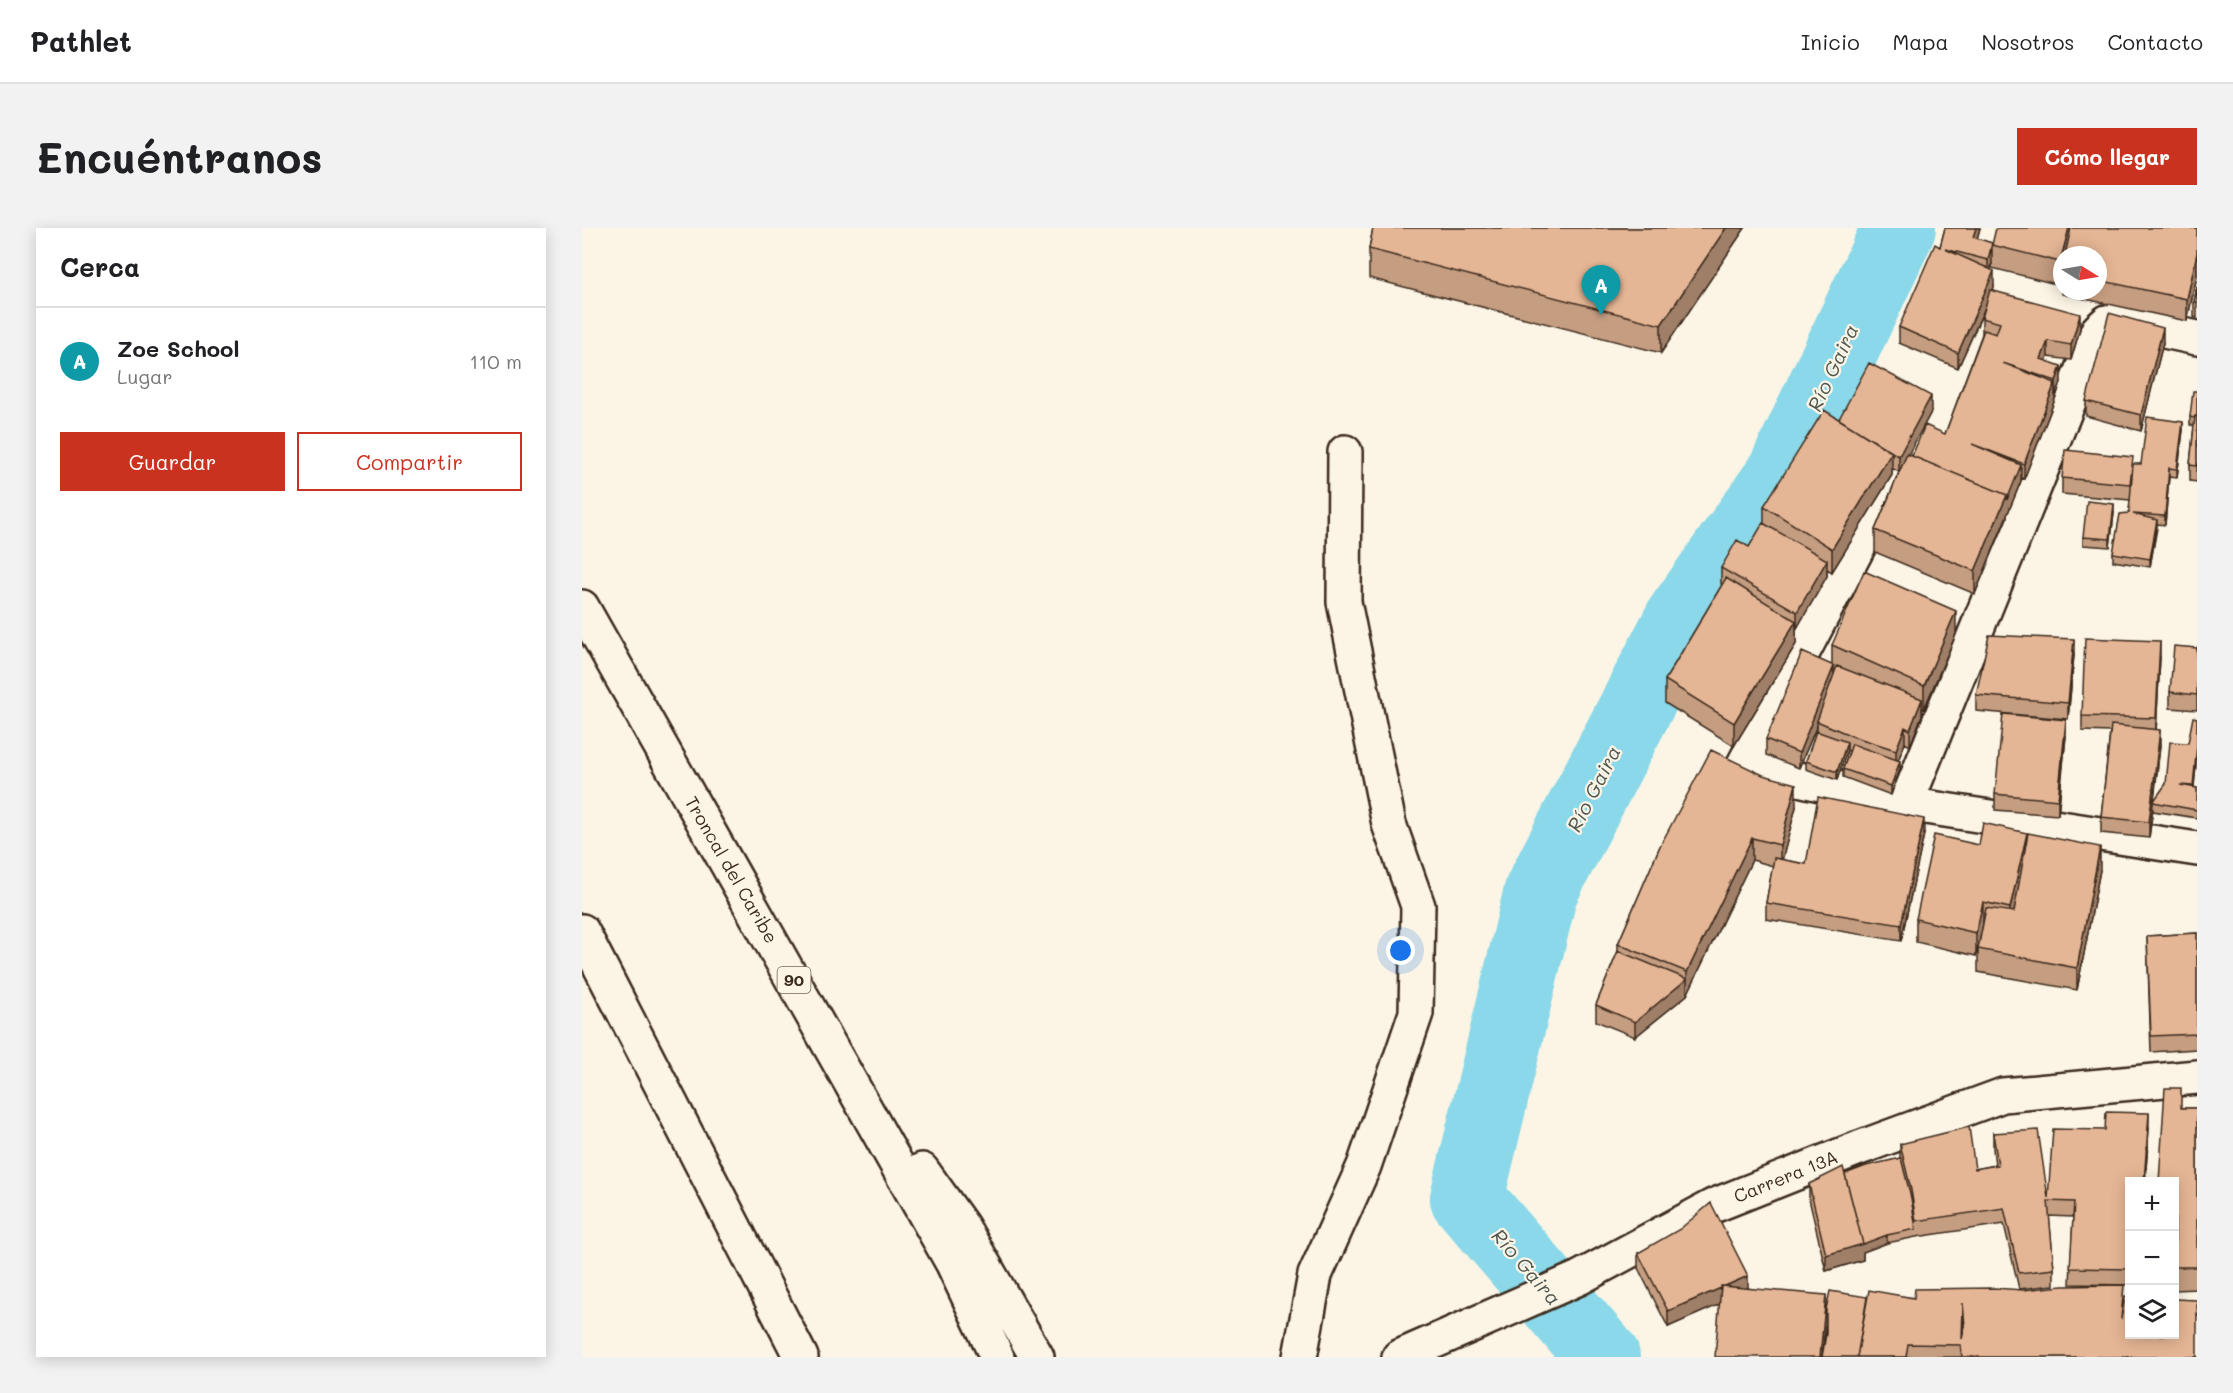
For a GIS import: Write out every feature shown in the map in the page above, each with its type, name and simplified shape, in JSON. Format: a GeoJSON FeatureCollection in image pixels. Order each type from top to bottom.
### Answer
{"type":"FeatureCollection","features":[{"type":"Feature","properties":{"kind":"main road"},"geometry":{"type":"LineString","coordinates":[[1906,804],[2098,330],[2107,322],[2117,321],[2197,338]]}},
{"type":"Feature","properties":{"kind":"main road"},"geometry":{"type":"LineString","coordinates":[[1300,1357],[1315,1275],[1364,1166],[1416,1013],[1418,906],[1389,824],[1344,602],[1345,452]]}},
{"type":"Feature","properties":{"kind":"main road"},"geometry":{"type":"LineString","coordinates":[[1894,479],[1743,766],[1906,804],[2197,849]]}},
{"type":"Feature","properties":{"kind":"main road"},"geometry":{"type":"LineString","coordinates":[[1841,580],[1874,589]]}},
{"type":"Feature","properties":{"kind":"main road","name":"Troncal del Caribe"},"geometry":{"type":"LineString","coordinates":[[582,607],[953,1263],[997,1357]]}},
{"type":"Feature","properties":{"kind":"main road"},"geometry":{"type":"LineString","coordinates":[[1949,610],[1981,620]]}},
{"type":"Feature","properties":{"kind":"main road"},"geometry":{"type":"LineString","coordinates":[[582,931],[801,1357]]}},
{"type":"Feature","properties":{"kind":"main road"},"geometry":{"type":"LineString","coordinates":[[824,1033],[962,1226],[1037,1357]]}},
{"type":"Feature","properties":{"kind":"main road","name":"Carrera 13A"},"geometry":{"type":"LineString","coordinates":[[1399,1357],[1579,1278],[1713,1206],[1859,1148],[2003,1095],[2197,1077]]}},
{"type":"Feature","properties":{"kind":"main road"},"geometry":{"type":"LineString","coordinates":[[2179,1295],[2197,1297]]}},
{"type":"Feature","properties":{"kind":"building"},"geometry":{"type":"Polygon","coordinates":[[[1373,228],[1726,228],[1661,325],[1369,249],[1373,228]]]}},
{"type":"Feature","properties":{"kind":"building"},"geometry":{"type":"Polygon","coordinates":[[[1945,228],[1976,228],[1973,237],[1992,243],[1988,260],[1945,249],[1994,271],[1958,353],[1899,327],[1935,244],[1940,247],[1945,228]]]}},
{"type":"Feature","properties":{"kind":"building"},"geometry":{"type":"Polygon","coordinates":[[[1996,228],[2069,228],[2064,246],[2053,246],[2053,260],[1992,245],[1996,228]]]}},
{"type":"Feature","properties":{"kind":"building"},"geometry":{"type":"Polygon","coordinates":[[[2071,228],[2197,228],[2197,253],[2187,299],[2107,282],[2107,246],[2067,246],[2071,228]]]}},
{"type":"Feature","properties":{"kind":"building"},"geometry":{"type":"Polygon","coordinates":[[[1990,290],[2080,314],[2071,345],[2048,341],[2041,359],[2061,366],[2056,381],[2003,363],[2055,383],[2024,464],[1972,444],[2021,465],[2007,500],[2007,495],[1912,456],[1925,425],[1945,434],[1984,330],[1996,334],[2000,323],[1982,318],[1990,290]]]}},
{"type":"Feature","properties":{"kind":"building"},"geometry":{"type":"Polygon","coordinates":[[[2109,313],[2163,328],[2141,415],[2086,401],[2109,313]]]}},
{"type":"Feature","properties":{"kind":"building"},"geometry":{"type":"Polygon","coordinates":[[[1869,363],[1931,396],[1899,456],[1839,419],[1869,363]]]}},
{"type":"Feature","properties":{"kind":"building"},"geometry":{"type":"Polygon","coordinates":[[[2193,391],[2197,391],[2197,416],[2194,418],[2190,417],[2193,391]]]}},
{"type":"Feature","properties":{"kind":"building"},"geometry":{"type":"Polygon","coordinates":[[[1824,410],[1892,452],[1832,549],[1764,506],[1824,410]]]}},
{"type":"Feature","properties":{"kind":"building"},"geometry":{"type":"Polygon","coordinates":[[[2195,416],[2197,416],[2197,466],[2190,465],[2195,416]]]}},
{"type":"Feature","properties":{"kind":"building"},"geometry":{"type":"Polygon","coordinates":[[[2147,417],[2183,422],[2177,469],[2169,468],[2165,516],[2133,514],[2157,520],[2150,559],[2113,553],[2120,514],[2129,513],[2133,464],[2141,464],[2147,417]]]}},
{"type":"Feature","properties":{"kind":"building"},"geometry":{"type":"Polygon","coordinates":[[[2065,450],[2133,457],[2130,484],[2062,478],[2065,450]]]}},
{"type":"Feature","properties":{"kind":"building"},"geometry":{"type":"Polygon","coordinates":[[[1907,454],[2007,495],[1975,571],[1875,530],[1907,454]]]}},
{"type":"Feature","properties":{"kind":"building"},"geometry":{"type":"Polygon","coordinates":[[[2087,501],[2114,504],[2110,539],[2083,537],[2087,501]]]}},
{"type":"Feature","properties":{"kind":"building"},"geometry":{"type":"Polygon","coordinates":[[[1763,523],[1827,560],[1797,612],[1721,568],[1737,540],[1749,547],[1763,523]]]}},
{"type":"Feature","properties":{"kind":"building"},"geometry":{"type":"Polygon","coordinates":[[[1864,571],[1956,611],[1924,686],[1832,645],[1864,571]]]}},
{"type":"Feature","properties":{"kind":"building"},"geometry":{"type":"Polygon","coordinates":[[[1726,578],[1796,621],[1734,723],[1665,680],[1726,578]]]}},
{"type":"Feature","properties":{"kind":"building"},"geometry":{"type":"Polygon","coordinates":[[[1989,635],[2074,639],[2068,703],[1976,695],[1989,635]]]}},
{"type":"Feature","properties":{"kind":"building"},"geometry":{"type":"Polygon","coordinates":[[[2085,638],[2160,641],[2156,718],[2082,716],[2085,638]]]}},
{"type":"Feature","properties":{"kind":"building"},"geometry":{"type":"Polygon","coordinates":[[[2174,646],[2197,648],[2197,695],[2170,692],[2174,646]]]}},
{"type":"Feature","properties":{"kind":"building"},"geometry":{"type":"Polygon","coordinates":[[[1802,652],[1834,666],[1799,753],[1766,739],[1802,652]]]}},
{"type":"Feature","properties":{"kind":"building"},"geometry":{"type":"Polygon","coordinates":[[[1837,666],[1922,699],[1910,730],[1905,727],[1896,750],[1852,736],[1817,721],[1837,666]]]}},
{"type":"Feature","properties":{"kind":"building"},"geometry":{"type":"Polygon","coordinates":[[[2003,714],[2066,720],[2058,800],[1995,794],[2003,714]]]}},
{"type":"Feature","properties":{"kind":"building"},"geometry":{"type":"Polygon","coordinates":[[[2193,717],[2197,718],[2197,745],[2193,786],[2180,785],[2197,788],[2197,810],[2153,802],[2166,784],[2170,742],[2188,743],[2193,717]]]}},
{"type":"Feature","properties":{"kind":"building"},"geometry":{"type":"Polygon","coordinates":[[[2111,725],[2160,730],[2149,822],[2101,817],[2111,725]]]}},
{"type":"Feature","properties":{"kind":"building"},"geometry":{"type":"Polygon","coordinates":[[[1816,731],[1847,742],[1837,772],[1806,761],[1816,731]]]}},
{"type":"Feature","properties":{"kind":"building"},"geometry":{"type":"Polygon","coordinates":[[[1852,744],[1900,761],[1891,786],[1843,769],[1852,744]]]}},
{"type":"Feature","properties":{"kind":"building"},"geometry":{"type":"Polygon","coordinates":[[[1711,750],[1763,775],[1796,784],[1780,845],[1752,838],[1687,972],[1618,944],[1660,846],[1711,750]]]}},
{"type":"Feature","properties":{"kind":"building"},"geometry":{"type":"Polygon","coordinates":[[[1818,797],[1924,819],[1901,925],[1766,903],[1774,858],[1806,864],[1818,797]]]}},
{"type":"Feature","properties":{"kind":"building"},"geometry":{"type":"Polygon","coordinates":[[[1983,823],[2027,833],[2010,908],[1983,902],[1976,933],[1916,919],[1934,835],[1979,845],[1983,823]]]}},
{"type":"Feature","properties":{"kind":"building"},"geometry":{"type":"Polygon","coordinates":[[[2028,833],[2100,847],[2077,968],[1978,949],[1986,908],[2014,912],[2028,833]]]}},
{"type":"Feature","properties":{"kind":"building"},"geometry":{"type":"Polygon","coordinates":[[[2197,933],[2197,1034],[2151,1036],[2147,936],[2197,933]]]}},
{"type":"Feature","properties":{"kind":"building"},"geometry":{"type":"Polygon","coordinates":[[[1618,951],[1687,979],[1635,1022],[1596,1005],[1618,951]]]}},
{"type":"Feature","properties":{"kind":"building"},"geometry":{"type":"Polygon","coordinates":[[[2165,1088],[2181,1088],[2181,1108],[2197,1108],[2197,1267],[2179,1267],[2179,1177],[2159,1177],[2165,1088]]]}},
{"type":"Feature","properties":{"kind":"building"},"geometry":{"type":"Polygon","coordinates":[[[2106,1112],[2149,1113],[2144,1177],[2125,1177],[2125,1269],[2070,1268],[2074,1202],[2048,1201],[2054,1269],[2019,1273],[2004,1208],[1916,1221],[1900,1144],[1969,1127],[1975,1169],[1998,1165],[1993,1133],[2038,1130],[2048,1198],[2053,1129],[2105,1130],[2106,1112]]]}},
{"type":"Feature","properties":{"kind":"building"},"geometry":{"type":"Polygon","coordinates":[[[1901,1158],[1916,1229],[1887,1235],[1863,1244],[1845,1174],[1866,1166],[1901,1158]]]}},
{"type":"Feature","properties":{"kind":"building"},"geometry":{"type":"Polygon","coordinates":[[[1843,1167],[1863,1244],[1826,1255],[1809,1184],[1843,1167]]]}},
{"type":"Feature","properties":{"kind":"building"},"geometry":{"type":"Polygon","coordinates":[[[1711,1203],[1748,1276],[1668,1311],[1638,1253],[1680,1229],[1711,1203]]]}},
{"type":"Feature","properties":{"kind":"building"},"geometry":{"type":"Polygon","coordinates":[[[2124,1285],[2121,1319],[2125,1296],[2125,1339],[2179,1339],[2179,1299],[2197,1300],[2197,1357],[1962,1357],[1961,1345],[1908,1344],[1906,1357],[1857,1357],[1869,1290],[1914,1298],[1915,1289],[2023,1290],[2063,1286],[2124,1285]],[[1963,1303],[1962,1339],[1965,1326],[1963,1303]]]}},
{"type":"Feature","properties":{"kind":"building"},"geometry":{"type":"Polygon","coordinates":[[[1721,1286],[1826,1295],[1820,1357],[1715,1357],[1721,1286]]]}},
{"type":"Feature","properties":{"kind":"building"},"geometry":{"type":"Polygon","coordinates":[[[1830,1291],[1867,1297],[1857,1357],[1822,1357],[1826,1334],[1826,1309],[1830,1291]]]}},
{"type":"Feature","properties":{"kind":"waterway","name":"Río Gaira"},"geometry":{"type":"LineString","coordinates":[[1603,1357],[1467,1198],[1541,891],[1682,618],[1783,475],[1899,228]]}},
{"type":"Feature","properties":{"kind":"place","name":"Zoe School"},"geometry":{"type":"Point","coordinates":[1601,315]}}]}
